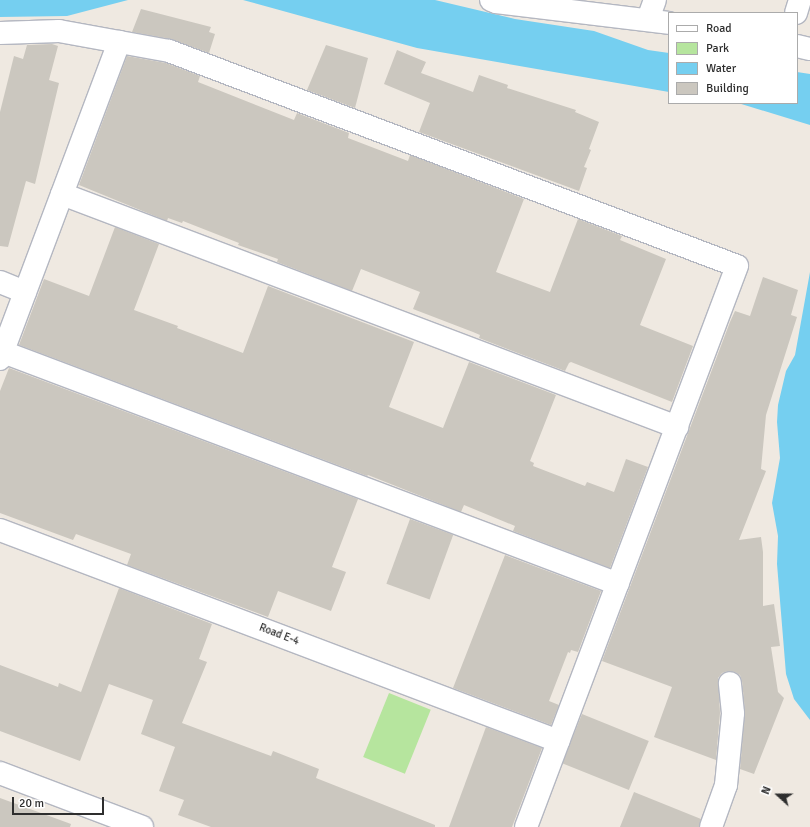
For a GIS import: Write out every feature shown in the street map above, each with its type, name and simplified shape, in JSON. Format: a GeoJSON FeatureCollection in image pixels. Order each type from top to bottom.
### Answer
{"type":"FeatureCollection","features":[{"type":"Feature","properties":{"kind":"street"},"geometry":{"type":"LineString","coordinates":[[491,0],[496,2],[652,10],[668,22]]}},
{"type":"Feature","properties":{"kind":"street"},"geometry":{"type":"LineString","coordinates":[[796,12],[800,0]]}},
{"type":"Feature","properties":{"kind":"street"},"geometry":{"type":"LineString","coordinates":[[0,33],[59,31],[169,51],[737,266],[526,827]]}},
{"type":"Feature","properties":{"kind":"street"},"geometry":{"type":"LineString","coordinates":[[119,42],[1,355],[618,584]]}},
{"type":"Feature","properties":{"kind":"street"},"geometry":{"type":"LineString","coordinates":[[798,46],[810,49]]}},
{"type":"Feature","properties":{"kind":"street"},"geometry":{"type":"LineString","coordinates":[[62,194],[677,427]]}},
{"type":"Feature","properties":{"kind":"street"},"geometry":{"type":"LineString","coordinates":[[0,282],[25,292]]}},
{"type":"Feature","properties":{"kind":"street","name":"Road E-4"},"geometry":{"type":"LineString","coordinates":[[0,530],[558,741]]}},
{"type":"Feature","properties":{"kind":"street"},"geometry":{"type":"LineString","coordinates":[[711,827],[726,785],[733,713],[730,682]]}},
{"type":"Feature","properties":{"kind":"street"},"geometry":{"type":"LineString","coordinates":[[0,773],[142,827]]}},
{"type":"Feature","properties":{"kind":"green space"},"geometry":{"type":"Polygon","coordinates":[[[389,693],[431,710],[405,774],[363,757],[389,693]]]}},
{"type":"Feature","properties":{"kind":"water"},"geometry":{"type":"Polygon","coordinates":[[[0,0],[128,0],[67,16],[0,17],[0,0]]]}},
{"type":"Feature","properties":{"kind":"water"},"geometry":{"type":"Polygon","coordinates":[[[243,0],[435,0],[515,19],[594,31],[648,50],[668,53],[668,92],[417,48],[243,0]]]}},
{"type":"Feature","properties":{"kind":"water"},"geometry":{"type":"Polygon","coordinates":[[[798,72],[810,74],[810,125],[741,104],[798,104],[798,72]]]}},
{"type":"Feature","properties":{"kind":"water"},"geometry":{"type":"Polygon","coordinates":[[[810,272],[810,720],[794,699],[786,674],[777,564],[778,536],[772,503],[780,458],[777,422],[778,405],[786,371],[795,355],[810,272]]]}},
{"type":"Feature","properties":{"kind":"building"},"geometry":{"type":"Polygon","coordinates":[[[141,9],[211,27],[209,32],[215,34],[209,53],[171,39],[132,32],[141,9]]]}},
{"type":"Feature","properties":{"kind":"building"},"geometry":{"type":"Polygon","coordinates":[[[52,44],[58,46],[49,80],[59,83],[35,184],[26,181],[8,247],[0,246],[0,112],[14,56],[23,59],[27,45],[52,44]]]}},
{"type":"Feature","properties":{"kind":"building"},"geometry":{"type":"Polygon","coordinates":[[[326,45],[368,58],[355,108],[307,90],[326,45]]]}},
{"type":"Feature","properties":{"kind":"building"},"geometry":{"type":"Polygon","coordinates":[[[397,50],[426,62],[421,73],[473,92],[479,75],[508,85],[507,88],[576,110],[575,112],[599,122],[589,149],[591,150],[584,167],[587,168],[579,191],[419,132],[430,103],[384,84],[397,50]]]}},
{"type":"Feature","properties":{"kind":"building"},"geometry":{"type":"Polygon","coordinates":[[[127,56],[166,63],[200,76],[198,82],[294,120],[297,113],[349,133],[348,138],[408,161],[410,155],[524,199],[496,272],[550,292],[578,219],[622,236],[620,240],[666,259],[640,325],[693,346],[672,402],[571,362],[565,371],[479,338],[480,335],[413,309],[420,292],[361,269],[352,291],[277,262],[278,259],[238,245],[239,243],[183,221],[182,223],[168,218],[167,221],[79,185],[127,56]]]}},
{"type":"Feature","properties":{"kind":"building"},"geometry":{"type":"Polygon","coordinates":[[[115,227],[159,244],[134,310],[178,326],[177,328],[243,353],[268,286],[414,342],[389,407],[443,428],[469,362],[556,395],[530,461],[534,463],[533,466],[585,486],[587,482],[614,492],[626,459],[648,467],[610,568],[513,531],[515,526],[464,505],[461,512],[368,475],[367,476],[19,345],[44,279],[89,296],[115,227]]]}},
{"type":"Feature","properties":{"kind":"building"},"geometry":{"type":"Polygon","coordinates":[[[763,277],[798,290],[791,315],[797,317],[766,415],[761,469],[766,471],[739,540],[761,537],[763,552],[763,606],[774,604],[780,646],[771,647],[778,692],[784,698],[754,774],[740,769],[745,712],[740,675],[735,672],[728,671],[722,673],[718,678],[720,713],[716,760],[654,737],[672,687],[602,661],[730,322],[735,311],[750,316],[763,277]]]}},
{"type":"Feature","properties":{"kind":"building"},"geometry":{"type":"Polygon","coordinates":[[[9,368],[358,499],[332,567],[346,572],[331,611],[278,591],[268,617],[127,565],[131,554],[76,534],[73,540],[0,513],[0,391],[9,368]]]}},
{"type":"Feature","properties":{"kind":"building"},"geometry":{"type":"Polygon","coordinates":[[[410,519],[453,535],[430,600],[386,584],[410,519]]]}},
{"type":"Feature","properties":{"kind":"building"},"geometry":{"type":"Polygon","coordinates":[[[505,555],[601,591],[578,652],[571,650],[570,653],[568,652],[549,701],[559,705],[551,725],[453,688],[505,555]]]}},
{"type":"Feature","properties":{"kind":"building"},"geometry":{"type":"Polygon","coordinates":[[[119,588],[212,624],[199,659],[207,662],[182,723],[271,756],[273,751],[319,769],[316,778],[435,825],[435,827],[211,827],[178,815],[184,800],[159,791],[175,747],[141,734],[153,700],[109,684],[80,761],[0,731],[0,665],[58,687],[59,683],[81,692],[119,588]]]}},
{"type":"Feature","properties":{"kind":"building"},"geometry":{"type":"Polygon","coordinates":[[[582,714],[649,741],[629,790],[562,763],[582,714]]]}},
{"type":"Feature","properties":{"kind":"building"},"geometry":{"type":"Polygon","coordinates":[[[486,727],[542,748],[512,827],[449,827],[486,727]]]}},
{"type":"Feature","properties":{"kind":"building"},"geometry":{"type":"Polygon","coordinates":[[[634,792],[701,819],[699,827],[620,827],[634,792]]]}},
{"type":"Feature","properties":{"kind":"building"},"geometry":{"type":"Polygon","coordinates":[[[0,798],[71,824],[70,827],[0,827],[0,798]]]}}]}
